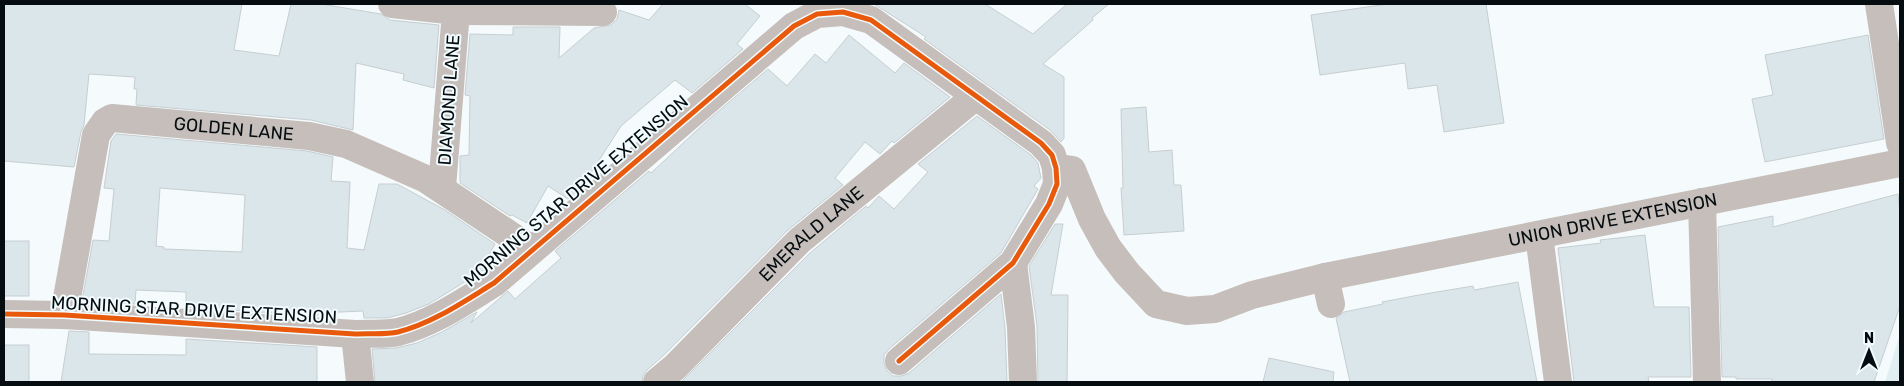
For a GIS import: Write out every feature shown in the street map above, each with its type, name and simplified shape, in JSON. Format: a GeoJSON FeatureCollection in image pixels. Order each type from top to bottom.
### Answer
{"type":"FeatureCollection","features":[{"type":"Feature","properties":{"kind":"street","name":"DIAMOND LANE"},"geometry":{"type":"LineString","coordinates":[[392,4],[456,11],[602,12]]}},
{"type":"Feature","properties":{"kind":"street"},"geometry":{"type":"LineString","coordinates":[[1879,4],[1900,143]]}},
{"type":"Feature","properties":{"kind":"street","name":"DIAMOND LANE"},"geometry":{"type":"LineString","coordinates":[[442,188],[456,11]]}},
{"type":"Feature","properties":{"kind":"street","name":"MORNING STAR DRIVE EXTENSION"},"geometry":{"type":"LineString","coordinates":[[4,314],[64,315],[355,334],[396,332],[425,323],[458,306],[494,283],[531,249],[794,26],[817,14],[844,12],[871,20],[1041,143],[1052,155],[1056,168]]}},
{"type":"Feature","properties":{"kind":"street","name":"EMERALD LANE"},"geometry":{"type":"LineString","coordinates":[[657,382],[799,241],[976,96]]}},
{"type":"Feature","properties":{"kind":"street","name":"GOLDEN LANE"},"geometry":{"type":"LineString","coordinates":[[64,315],[96,135],[105,122],[112,118],[309,136],[337,142],[384,159],[426,179],[531,249]]}},
{"type":"Feature","properties":{"kind":"street","name":"UNION DRIVE EXTENSION"},"geometry":{"type":"LineString","coordinates":[[1056,168],[1072,170],[1092,219],[1108,248],[1127,273],[1156,304],[1188,311],[1215,309],[1252,295],[1325,277],[1900,163]]}},
{"type":"Feature","properties":{"kind":"street"},"geometry":{"type":"LineString","coordinates":[[899,360],[1013,264],[1049,204],[1057,184],[1056,168]]}},
{"type":"Feature","properties":{"kind":"street"},"geometry":{"type":"LineString","coordinates":[[1702,202],[1707,382]]}},
{"type":"Feature","properties":{"kind":"street"},"geometry":{"type":"LineString","coordinates":[[1539,234],[1558,382]]}},
{"type":"Feature","properties":{"kind":"street"},"geometry":{"type":"LineString","coordinates":[[1013,264],[1021,327],[1023,382]]}},
{"type":"Feature","properties":{"kind":"street"},"geometry":{"type":"LineString","coordinates":[[1325,277],[1331,304]]}},
{"type":"Feature","properties":{"kind":"street"},"geometry":{"type":"LineString","coordinates":[[355,334],[360,382]]}},
{"type":"Feature","properties":{"kind":"shaded area"},"geometry":{"type":"Polygon","coordinates":[[[1900,334],[1900,382],[1885,382],[1900,334]]]}},
{"type":"Feature","properties":{"kind":"building"},"geometry":{"type":"Polygon","coordinates":[[[4,4],[242,4],[234,50],[279,56],[291,4],[321,4],[381,14],[390,20],[439,25],[434,88],[403,80],[404,74],[356,63],[353,130],[311,120],[136,105],[137,89],[134,89],[135,77],[89,74],[84,125],[74,167],[4,161],[4,4]]]}},
{"type":"Feature","properties":{"kind":"building"},"geometry":{"type":"Polygon","coordinates":[[[663,4],[745,4],[760,16],[737,44],[743,49],[692,93],[675,80],[621,126],[582,187],[568,199],[548,186],[527,223],[512,215],[510,216],[460,183],[460,156],[469,155],[470,96],[465,95],[470,34],[513,35],[513,27],[560,27],[559,58],[594,28],[611,25],[617,19],[619,10],[649,20],[663,4]]]}},
{"type":"Feature","properties":{"kind":"building"},"geometry":{"type":"Polygon","coordinates":[[[874,4],[985,4],[1033,34],[1067,4],[1109,4],[1043,64],[1064,77],[1064,138],[1061,142],[1050,130],[924,39],[926,37],[874,4]]]}},
{"type":"Feature","properties":{"kind":"building"},"geometry":{"type":"Polygon","coordinates":[[[1388,4],[1486,4],[1504,123],[1444,132],[1437,85],[1408,89],[1405,63],[1320,75],[1311,15],[1388,4]]]}},
{"type":"Feature","properties":{"kind":"building"},"geometry":{"type":"Polygon","coordinates":[[[849,35],[895,73],[904,63],[950,97],[894,143],[892,141],[880,154],[865,142],[835,178],[843,185],[788,230],[647,370],[642,382],[375,382],[372,349],[396,348],[417,343],[442,332],[477,312],[471,323],[508,291],[515,299],[561,258],[555,251],[649,171],[651,173],[708,120],[768,69],[787,86],[815,54],[826,63],[849,35]]]}},
{"type":"Feature","properties":{"kind":"building"},"geometry":{"type":"Polygon","coordinates":[[[1868,35],[1884,139],[1765,162],[1752,99],[1773,95],[1765,55],[1868,35]]]}},
{"type":"Feature","properties":{"kind":"building"},"geometry":{"type":"Polygon","coordinates":[[[1146,107],[1149,152],[1172,150],[1174,185],[1181,185],[1184,231],[1124,235],[1121,188],[1123,188],[1121,109],[1146,107]]]}},
{"type":"Feature","properties":{"kind":"building"},"geometry":{"type":"Polygon","coordinates":[[[977,116],[1031,155],[1038,163],[1041,178],[1034,186],[1038,189],[1001,253],[889,349],[884,355],[884,363],[887,371],[893,376],[909,373],[1001,294],[1005,328],[1007,382],[681,382],[810,253],[866,206],[868,208],[879,196],[894,209],[928,172],[918,164],[977,116]]]}},
{"type":"Feature","properties":{"kind":"building"},"geometry":{"type":"Polygon","coordinates":[[[116,134],[307,151],[333,157],[331,181],[350,182],[347,248],[364,250],[379,184],[397,184],[445,210],[495,244],[484,264],[487,268],[429,304],[387,318],[364,318],[363,311],[318,313],[318,316],[186,307],[186,292],[136,290],[135,304],[82,301],[93,240],[109,241],[114,189],[104,188],[111,141],[116,134]],[[160,188],[156,246],[164,247],[164,249],[242,252],[245,195],[160,188]]]}},
{"type":"Feature","properties":{"kind":"building"},"geometry":{"type":"Polygon","coordinates":[[[1898,194],[1900,213],[1900,306],[1874,382],[1772,382],[1772,379],[1722,377],[1718,227],[1773,216],[1773,227],[1898,194]]]}},
{"type":"Feature","properties":{"kind":"building"},"geometry":{"type":"Polygon","coordinates":[[[1055,224],[1063,224],[1051,295],[1068,295],[1067,382],[1038,382],[1037,326],[1029,266],[1055,224]]]}},
{"type":"Feature","properties":{"kind":"building"},"geometry":{"type":"Polygon","coordinates":[[[1645,235],[1654,307],[1689,307],[1691,377],[1648,377],[1649,382],[1574,382],[1558,248],[1601,243],[1600,240],[1645,235]]]}},
{"type":"Feature","properties":{"kind":"building"},"geometry":{"type":"Polygon","coordinates":[[[4,241],[29,241],[29,296],[4,296],[4,241]]]}},
{"type":"Feature","properties":{"kind":"building"},"geometry":{"type":"Polygon","coordinates":[[[1518,282],[1537,382],[1350,382],[1336,318],[1344,312],[1419,295],[1473,286],[1474,290],[1518,282]]]}},
{"type":"Feature","properties":{"kind":"building"},"geometry":{"type":"Polygon","coordinates":[[[69,331],[89,332],[89,354],[186,355],[186,339],[317,347],[317,382],[61,382],[69,331]]]}},
{"type":"Feature","properties":{"kind":"building"},"geometry":{"type":"Polygon","coordinates":[[[4,345],[29,345],[29,382],[4,382],[4,345]]]}},
{"type":"Feature","properties":{"kind":"building"},"geometry":{"type":"Polygon","coordinates":[[[1269,358],[1334,372],[1333,382],[1263,382],[1269,358]]]}},
{"type":"Feature","properties":{"kind":"cycle path"},"geometry":{"type":"LineString","coordinates":[[4,314],[64,315],[355,334],[393,333],[411,328],[447,311],[494,283],[794,26],[817,14],[843,12],[871,20],[1041,143],[1052,155],[1056,168],[1057,184],[1049,204],[1013,263],[899,361]]}}]}
